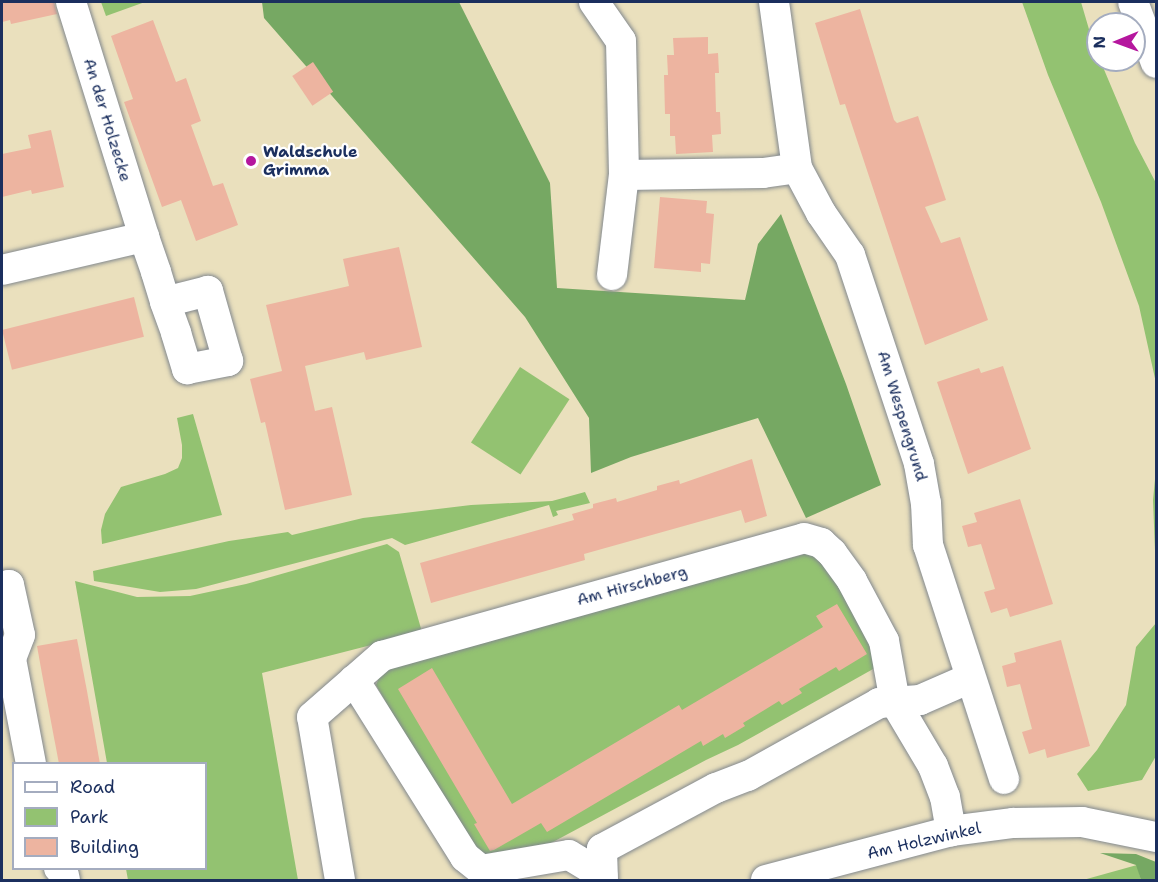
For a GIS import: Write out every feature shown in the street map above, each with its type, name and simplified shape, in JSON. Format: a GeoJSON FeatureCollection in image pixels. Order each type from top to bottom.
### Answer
{"type":"FeatureCollection","features":[{"type":"Feature","properties":{"kind":"street","name":"An der Holzecke"},"geometry":{"type":"LineString","coordinates":[[71,2],[165,302]]}},
{"type":"Feature","properties":{"kind":"street"},"geometry":{"type":"LineString","coordinates":[[594,2],[621,41],[624,175],[612,274]]}},
{"type":"Feature","properties":{"kind":"street","name":"Am Wespengrund"},"geometry":{"type":"LineString","coordinates":[[774,2],[797,168],[821,213],[850,255],[920,464],[926,502],[928,545],[969,678],[1004,779]]}},
{"type":"Feature","properties":{"kind":"street"},"geometry":{"type":"LineString","coordinates":[[1133,2],[1156,63]]}},
{"type":"Feature","properties":{"kind":"street"},"geometry":{"type":"LineString","coordinates":[[624,175],[762,173],[797,168]]}},
{"type":"Feature","properties":{"kind":"street"},"geometry":{"type":"LineString","coordinates":[[2,270],[144,237]]}},
{"type":"Feature","properties":{"kind":"street","name":"Am Hirschberg"},"geometry":{"type":"LineString","coordinates":[[340,880],[312,717],[382,656],[804,538],[821,543],[832,553],[858,592],[884,641],[895,702],[933,766],[945,797],[951,831]]}},
{"type":"Feature","properties":{"kind":"street"},"geometry":{"type":"LineString","coordinates":[[5,585],[20,635],[11,659],[31,762]]}},
{"type":"Feature","properties":{"kind":"street"},"geometry":{"type":"LineString","coordinates":[[602,878],[602,849],[716,788],[748,777],[879,703],[920,700],[969,678]]}},
{"type":"Feature","properties":{"kind":"street"},"geometry":{"type":"LineString","coordinates":[[354,680],[465,856],[481,870],[569,855],[602,878]]}},
{"type":"Feature","properties":{"kind":"street","name":"Am Holzwinkel"},"geometry":{"type":"LineString","coordinates":[[766,880],[951,831],[1013,823],[1072,822],[1156,837]]}},
{"type":"Feature","properties":{"kind":"green space"},"geometry":{"type":"Polygon","coordinates":[[[101,2],[145,2],[106,16],[101,2]]]}},
{"type":"Feature","properties":{"kind":"green space"},"geometry":{"type":"Polygon","coordinates":[[[262,2],[459,2],[550,183],[557,288],[745,300],[758,244],[781,214],[846,384],[881,485],[806,518],[758,418],[631,457],[591,473],[589,418],[525,317],[264,18],[262,2]]]}},
{"type":"Feature","properties":{"kind":"green space"},"geometry":{"type":"Polygon","coordinates":[[[1022,2],[1081,2],[1086,19],[1086,72],[1105,72],[1135,143],[1156,183],[1156,383],[1139,306],[1101,202],[1048,75],[1022,2]]]}},
{"type":"Feature","properties":{"kind":"green space"},"geometry":{"type":"Polygon","coordinates":[[[520,367],[569,399],[520,475],[471,442],[520,367]]]}},
{"type":"Feature","properties":{"kind":"green space"},"geometry":{"type":"Polygon","coordinates":[[[193,414],[222,515],[102,544],[101,530],[105,514],[121,487],[178,468],[182,458],[182,445],[177,418],[193,414]]]}},
{"type":"Feature","properties":{"kind":"green space"},"geometry":{"type":"Polygon","coordinates":[[[1156,469],[1156,576],[1153,500],[1156,469]]]}},
{"type":"Feature","properties":{"kind":"green space"},"geometry":{"type":"Polygon","coordinates":[[[585,492],[590,503],[556,511],[558,515],[553,517],[549,505],[405,545],[392,538],[196,589],[160,592],[94,581],[93,571],[229,541],[288,532],[292,535],[363,518],[471,505],[552,501],[585,492]]]}},
{"type":"Feature","properties":{"kind":"green space"},"geometry":{"type":"Polygon","coordinates":[[[387,544],[399,552],[422,632],[262,673],[298,880],[128,880],[126,870],[207,870],[207,762],[107,762],[75,581],[137,597],[190,596],[246,584],[387,544]]]}},
{"type":"Feature","properties":{"kind":"green space"},"geometry":{"type":"Polygon","coordinates":[[[816,551],[830,561],[882,664],[738,745],[525,857],[473,854],[376,685],[384,666],[816,551]]]}},
{"type":"Feature","properties":{"kind":"green space"},"geometry":{"type":"Polygon","coordinates":[[[1156,623],[1156,756],[1142,780],[1088,791],[1077,774],[1097,750],[1126,705],[1136,647],[1156,623]]]}},
{"type":"Feature","properties":{"kind":"green space"},"geometry":{"type":"Polygon","coordinates":[[[1100,853],[1136,854],[1156,862],[1156,880],[1141,880],[1136,865],[1100,853]]]}},
{"type":"Feature","properties":{"kind":"green space"},"geometry":{"type":"Polygon","coordinates":[[[1137,865],[1141,880],[1083,880],[1137,865]]]}},
{"type":"Feature","properties":{"kind":"building"},"geometry":{"type":"Polygon","coordinates":[[[2,2],[54,2],[57,14],[11,24],[10,20],[2,22],[2,2]]]}},
{"type":"Feature","properties":{"kind":"building"},"geometry":{"type":"Polygon","coordinates":[[[860,9],[894,120],[897,123],[918,116],[946,200],[925,207],[941,243],[960,237],[988,320],[925,345],[845,104],[840,105],[815,23],[860,9]]]}},
{"type":"Feature","properties":{"kind":"building"},"geometry":{"type":"Polygon","coordinates":[[[153,20],[176,82],[186,78],[201,121],[191,125],[213,186],[223,183],[238,225],[196,241],[181,200],[162,207],[124,102],[133,99],[111,36],[153,20]]]}},
{"type":"Feature","properties":{"kind":"building"},"geometry":{"type":"Polygon","coordinates":[[[708,37],[708,54],[718,53],[719,73],[715,73],[716,112],[720,112],[721,134],[712,135],[713,152],[676,154],[675,136],[670,136],[670,114],[665,114],[664,75],[668,75],[667,55],[674,55],[673,38],[708,37]]]}},
{"type":"Feature","properties":{"kind":"building"},"geometry":{"type":"Polygon","coordinates":[[[313,62],[333,92],[312,106],[292,76],[313,62]]]}},
{"type":"Feature","properties":{"kind":"building"},"geometry":{"type":"Polygon","coordinates":[[[51,130],[64,187],[32,194],[31,190],[2,197],[2,154],[31,148],[28,135],[51,130]]]}},
{"type":"Feature","properties":{"kind":"building"},"geometry":{"type":"Polygon","coordinates":[[[660,197],[707,201],[706,213],[714,214],[710,264],[701,263],[701,272],[654,268],[660,197]]]}},
{"type":"Feature","properties":{"kind":"building"},"geometry":{"type":"Polygon","coordinates":[[[399,247],[422,347],[366,360],[364,352],[305,366],[315,411],[332,407],[352,495],[285,510],[265,422],[261,423],[250,379],[282,371],[266,305],[349,286],[343,259],[399,247]]]}},
{"type":"Feature","properties":{"kind":"building"},"geometry":{"type":"Polygon","coordinates":[[[134,297],[144,337],[12,370],[2,330],[134,297]]]}},
{"type":"Feature","properties":{"kind":"building"},"geometry":{"type":"Polygon","coordinates":[[[1003,366],[1031,449],[968,474],[937,382],[979,368],[981,373],[1003,366]]]}},
{"type":"Feature","properties":{"kind":"building"},"geometry":{"type":"Polygon","coordinates":[[[752,459],[767,516],[745,523],[741,510],[584,554],[585,560],[431,603],[420,563],[574,520],[572,514],[593,508],[593,504],[616,498],[617,502],[657,490],[657,486],[679,480],[680,484],[752,459]]]}},
{"type":"Feature","properties":{"kind":"building"},"geometry":{"type":"Polygon","coordinates":[[[1020,499],[1053,604],[1010,617],[1007,608],[991,613],[984,592],[995,589],[981,544],[968,547],[962,526],[977,522],[974,513],[1020,499]]]}},
{"type":"Feature","properties":{"kind":"building"},"geometry":{"type":"Polygon","coordinates":[[[837,604],[867,654],[839,671],[836,667],[799,689],[802,693],[782,705],[779,701],[743,723],[745,726],[725,738],[723,734],[703,746],[701,741],[547,832],[541,823],[490,851],[474,824],[477,823],[398,689],[432,668],[512,804],[679,705],[682,710],[823,627],[816,616],[837,604]]]}},
{"type":"Feature","properties":{"kind":"building"},"geometry":{"type":"Polygon","coordinates":[[[77,639],[100,762],[59,762],[37,646],[77,639]]]}},
{"type":"Feature","properties":{"kind":"building"},"geometry":{"type":"Polygon","coordinates":[[[1061,640],[1090,746],[1047,758],[1045,749],[1029,754],[1022,732],[1032,729],[1020,684],[1007,687],[1002,666],[1016,662],[1014,653],[1061,640]]]}},
{"type":"Feature","properties":{"kind":"place","name":"Waldschule Grimma"},"geometry":{"type":"Point","coordinates":[251,161]}}]}
